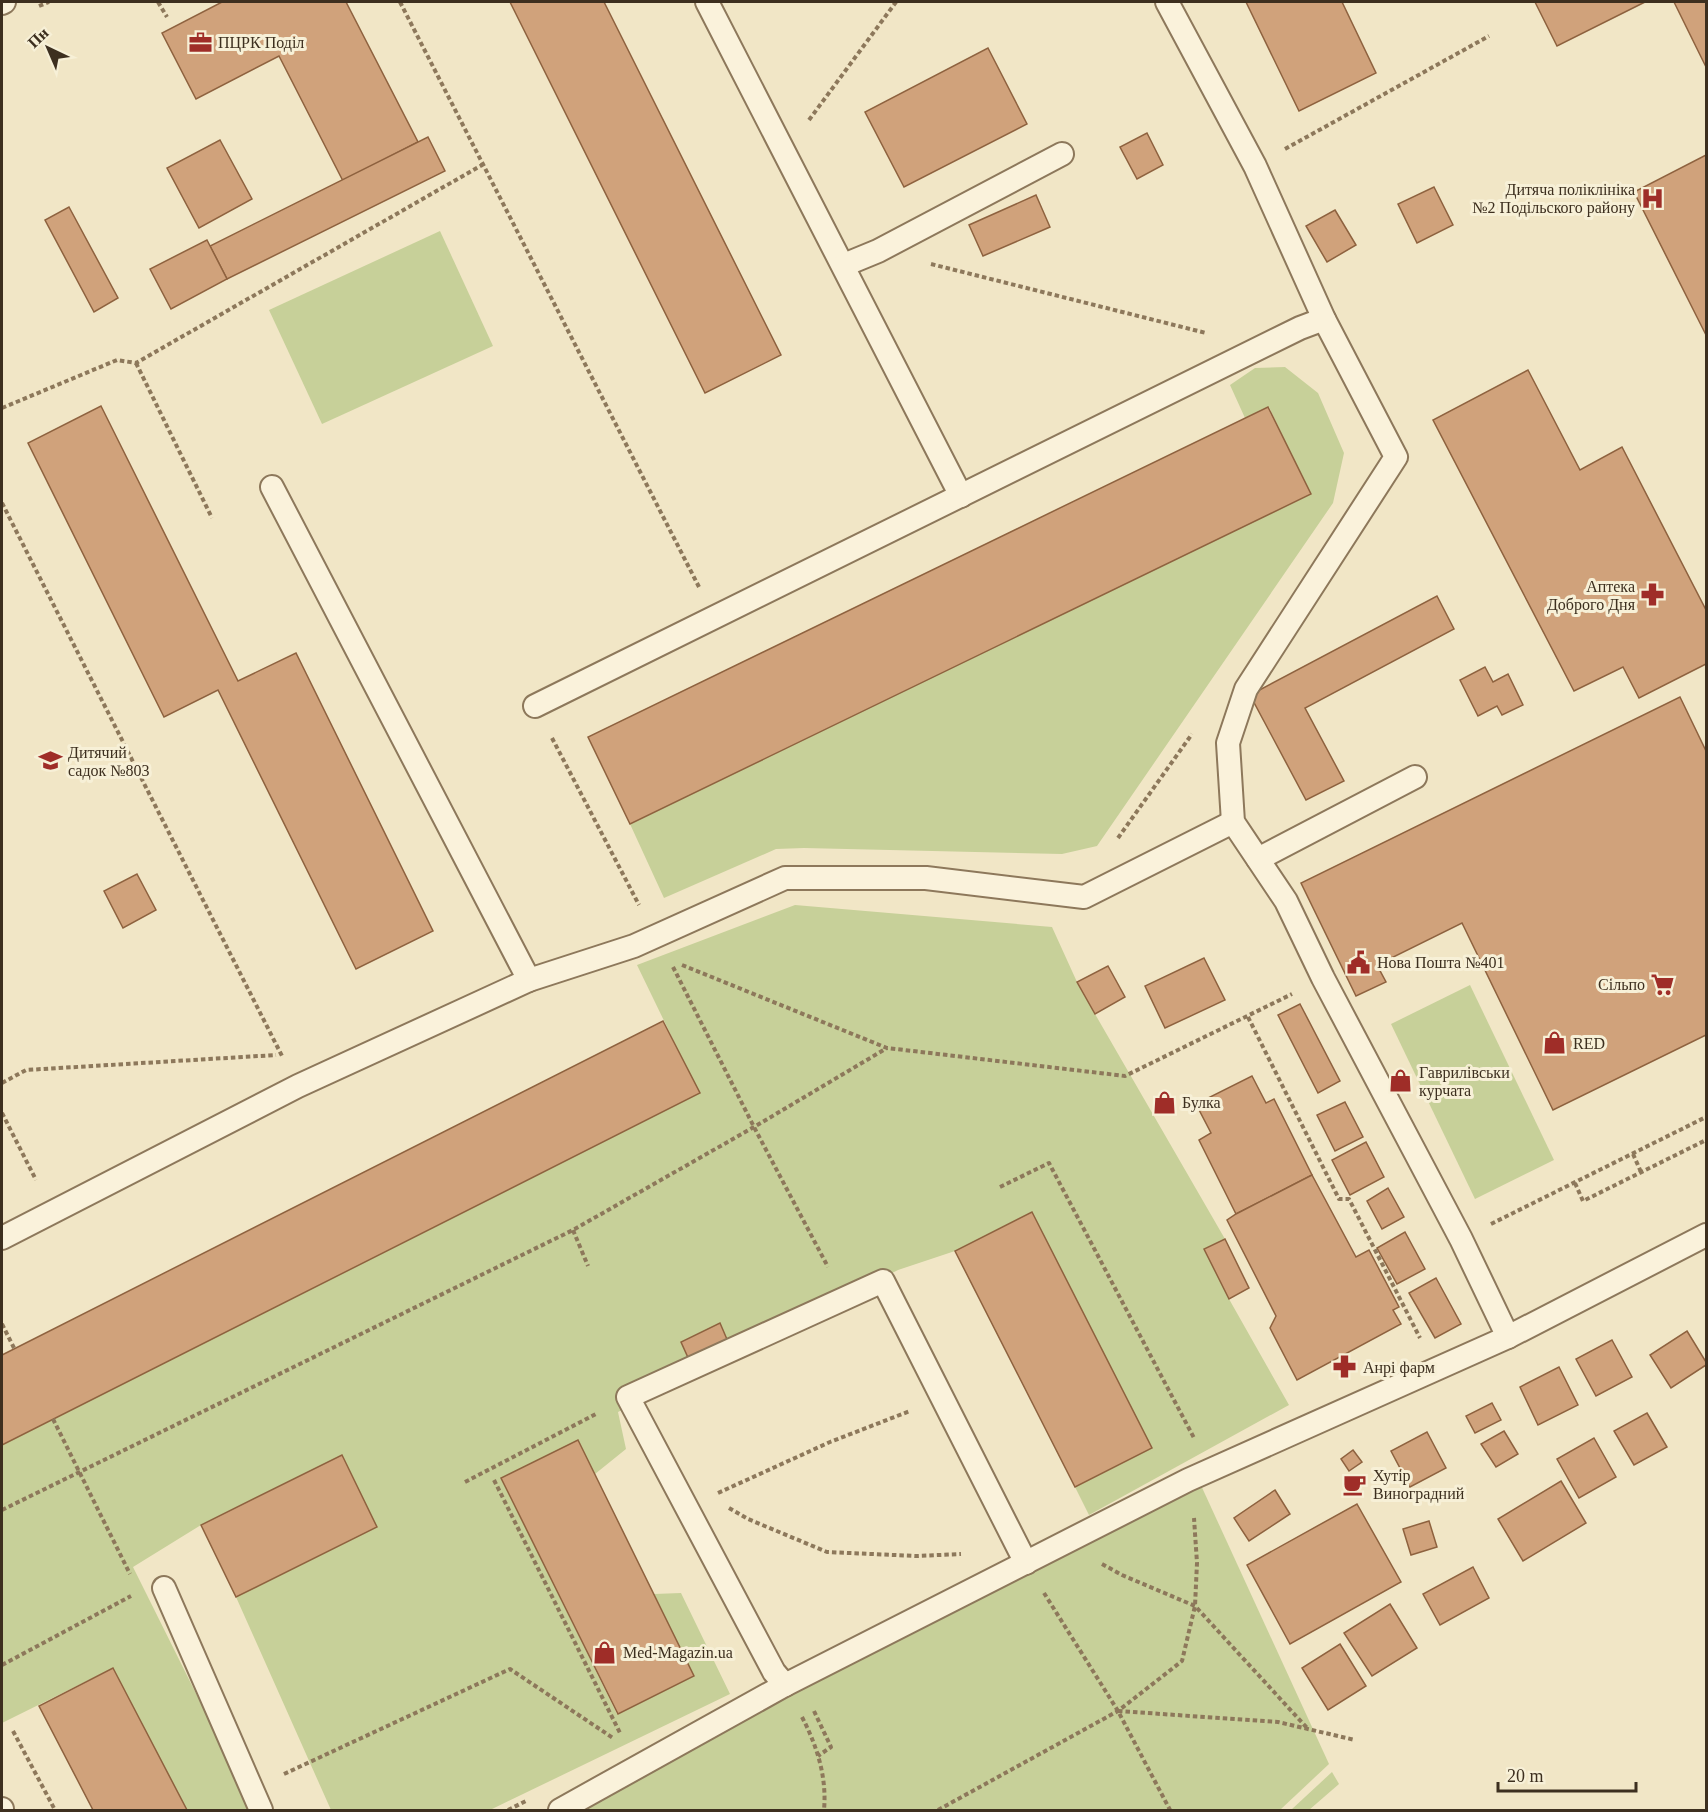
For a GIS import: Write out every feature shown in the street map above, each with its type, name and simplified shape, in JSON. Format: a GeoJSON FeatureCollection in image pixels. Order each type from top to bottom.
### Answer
{"type":"FeatureCollection","features":[{"type":"Feature","properties":{"kind":"lane"},"geometry":{"type":"LineString","coordinates":[[707,2],[962,496]]}},
{"type":"Feature","properties":{"kind":"lane"},"geometry":{"type":"LineString","coordinates":[[1167,2],[1255,166],[1324,320],[1396,457],[1246,688],[1228,743],[1233,822],[1286,901],[1323,978],[1461,1239],[1508,1337]]}},
{"type":"Feature","properties":{"kind":"lane"},"geometry":{"type":"LineString","coordinates":[[844,265],[878,251],[1062,154]]}},
{"type":"Feature","properties":{"kind":"lane"},"geometry":{"type":"LineString","coordinates":[[535,706],[1300,328],[1324,320]]}},
{"type":"Feature","properties":{"kind":"lane"},"geometry":{"type":"LineString","coordinates":[[272,487],[529,980]]}},
{"type":"Feature","properties":{"kind":"lane"},"geometry":{"type":"LineString","coordinates":[[1258,859],[1415,777]]}},
{"type":"Feature","properties":{"kind":"lane"},"geometry":{"type":"LineString","coordinates":[[2,1238],[298,1086],[529,980],[634,946],[785,878],[926,878],[1084,897],[1233,822]]}},
{"type":"Feature","properties":{"kind":"lane"},"geometry":{"type":"LineString","coordinates":[[560,1810],[785,1685],[1188,1480],[1508,1337],[1707,1235]]}},
{"type":"Feature","properties":{"kind":"lane"},"geometry":{"type":"LineString","coordinates":[[785,1685],[774,1672],[628,1397],[883,1281],[1026,1563]]}},
{"type":"Feature","properties":{"kind":"lane"},"geometry":{"type":"LineString","coordinates":[[164,1588],[261,1810]]}},
{"type":"Feature","properties":{"kind":"path"},"geometry":{"type":"LineString","coordinates":[[158,2],[167,17]]}},
{"type":"Feature","properties":{"kind":"path"},"geometry":{"type":"LineString","coordinates":[[400,2],[715,617]]}},
{"type":"Feature","properties":{"kind":"path"},"geometry":{"type":"LineString","coordinates":[[786,152],[896,2]]}},
{"type":"Feature","properties":{"kind":"path"},"geometry":{"type":"LineString","coordinates":[[1255,166],[1489,36]]}},
{"type":"Feature","properties":{"kind":"path"},"geometry":{"type":"LineString","coordinates":[[2,408],[117,360],[136,363],[482,165]]}},
{"type":"Feature","properties":{"kind":"path"},"geometry":{"type":"LineString","coordinates":[[878,251],[1262,347]]}},
{"type":"Feature","properties":{"kind":"path"},"geometry":{"type":"LineString","coordinates":[[136,363],[212,518]]}},
{"type":"Feature","properties":{"kind":"path"},"geometry":{"type":"LineString","coordinates":[[2,503],[298,1086]]}},
{"type":"Feature","properties":{"kind":"path"},"geometry":{"type":"LineString","coordinates":[[535,706],[642,911]]}},
{"type":"Feature","properties":{"kind":"path"},"geometry":{"type":"LineString","coordinates":[[1114,843],[1198,725]]}},
{"type":"Feature","properties":{"kind":"path"},"geometry":{"type":"LineString","coordinates":[[844,1298],[670,961],[887,1048],[1125,1076],[1323,978]]}},
{"type":"Feature","properties":{"kind":"path"},"geometry":{"type":"LineString","coordinates":[[1248,1017],[1339,1199],[1348,1199],[1420,1340]]}},
{"type":"Feature","properties":{"kind":"path"},"geometry":{"type":"LineString","coordinates":[[2,1510],[573,1230],[887,1048]]}},
{"type":"Feature","properties":{"kind":"path"},"geometry":{"type":"LineString","coordinates":[[2,1083],[26,1070],[282,1054]]}},
{"type":"Feature","properties":{"kind":"path"},"geometry":{"type":"LineString","coordinates":[[2,1113],[53,1212]]}},
{"type":"Feature","properties":{"kind":"path"},"geometry":{"type":"LineString","coordinates":[[1461,1239],[1707,1117]]}},
{"type":"Feature","properties":{"kind":"path"},"geometry":{"type":"LineString","coordinates":[[1575,1183],[1583,1201],[1707,1140]]}},
{"type":"Feature","properties":{"kind":"path"},"geometry":{"type":"LineString","coordinates":[[1633,1154],[1641,1172]]}},
{"type":"Feature","properties":{"kind":"path"},"geometry":{"type":"LineString","coordinates":[[1000,1187],[1049,1163],[1196,1441]]}},
{"type":"Feature","properties":{"kind":"path"},"geometry":{"type":"LineString","coordinates":[[573,1230],[588,1266]]}},
{"type":"Feature","properties":{"kind":"path"},"geometry":{"type":"LineString","coordinates":[[2,1324],[14,1348]]}},
{"type":"Feature","properties":{"kind":"path"},"geometry":{"type":"LineString","coordinates":[[465,1482],[628,1397]]}},
{"type":"Feature","properties":{"kind":"path"},"geometry":{"type":"LineString","coordinates":[[687,1507],[830,1442],[943,1398]]}},
{"type":"Feature","properties":{"kind":"path"},"geometry":{"type":"LineString","coordinates":[[53,1419],[134,1582]]}},
{"type":"Feature","properties":{"kind":"path"},"geometry":{"type":"LineString","coordinates":[[494,1480],[625,1741]]}},
{"type":"Feature","properties":{"kind":"path"},"geometry":{"type":"LineString","coordinates":[[938,1810],[1118,1711],[1182,1661],[1195,1606],[1197,1563],[1196,1532],[1188,1480]]}},
{"type":"Feature","properties":{"kind":"path"},"geometry":{"type":"LineString","coordinates":[[687,1507],[724,1506],[748,1519],[826,1552],[917,1556],[963,1554]]}},
{"type":"Feature","properties":{"kind":"path"},"geometry":{"type":"LineString","coordinates":[[1064,1543],[1122,1575],[1195,1606],[1308,1729]]}},
{"type":"Feature","properties":{"kind":"path"},"geometry":{"type":"LineString","coordinates":[[1026,1563],[1118,1711],[1170,1810]]}},
{"type":"Feature","properties":{"kind":"path"},"geometry":{"type":"LineString","coordinates":[[2,1665],[139,1592]]}},
{"type":"Feature","properties":{"kind":"path"},"geometry":{"type":"LineString","coordinates":[[250,1789],[510,1669],[617,1741]]}},
{"type":"Feature","properties":{"kind":"path"},"geometry":{"type":"LineString","coordinates":[[785,1685],[814,1741],[826,1788],[824,1810]]}},
{"type":"Feature","properties":{"kind":"path"},"geometry":{"type":"LineString","coordinates":[[1118,1711],[1278,1722],[1355,1740]]}},
{"type":"Feature","properties":{"kind":"path"},"geometry":{"type":"LineString","coordinates":[[13,1731],[55,1810]]}},
{"type":"Feature","properties":{"kind":"green space"},"geometry":{"type":"Polygon","coordinates":[[[440,231],[493,346],[322,424],[269,310],[440,231]]]}},
{"type":"Feature","properties":{"kind":"green space"},"geometry":{"type":"Polygon","coordinates":[[[1285,367],[1318,393],[1344,453],[1333,503],[1097,846],[1062,854],[776,849],[664,898],[630,824],[1310,494],[1269,407],[1245,418],[1230,385],[1255,368],[1285,367]]]}},
{"type":"Feature","properties":{"kind":"green space"},"geometry":{"type":"Polygon","coordinates":[[[795,905],[1052,927],[1077,982],[1225,1239],[1204,1249],[1229,1299],[1289,1405],[1089,1515],[1075,1487],[1152,1448],[1032,1212],[955,1251],[898,1270],[618,1412],[626,1449],[595,1474],[501,1478],[617,1714],[694,1676],[654,1594],[681,1593],[730,1694],[490,1810],[331,1810],[236,1597],[377,1527],[342,1455],[201,1525],[133,1567],[254,1810],[187,1810],[113,1668],[2,1723],[2,1445],[699,1093],[637,965],[795,905]]]}},
{"type":"Feature","properties":{"kind":"green space"},"geometry":{"type":"Polygon","coordinates":[[[1470,985],[1554,1160],[1475,1199],[1391,1024],[1470,985]]]}},
{"type":"Feature","properties":{"kind":"green space"},"geometry":{"type":"Polygon","coordinates":[[[1199,1481],[1329,1764],[1280,1810],[573,1810],[964,1599],[1199,1481]]]}},
{"type":"Feature","properties":{"kind":"green space"},"geometry":{"type":"Polygon","coordinates":[[[1332,1772],[1339,1784],[1309,1810],[1291,1810],[1332,1772]]]}},
{"type":"Feature","properties":{"kind":"building"},"geometry":{"type":"Polygon","coordinates":[[[222,2],[346,2],[418,142],[343,181],[279,56],[196,99],[162,33],[222,2]]]}},
{"type":"Feature","properties":{"kind":"building"},"geometry":{"type":"Polygon","coordinates":[[[510,2],[604,2],[781,355],[705,393],[510,2]]]}},
{"type":"Feature","properties":{"kind":"building"},"geometry":{"type":"Polygon","coordinates":[[[1246,2],[1342,2],[1376,73],[1299,111],[1246,2]]]}},
{"type":"Feature","properties":{"kind":"building"},"geometry":{"type":"Polygon","coordinates":[[[1535,2],[1645,2],[1557,46],[1535,2]]]}},
{"type":"Feature","properties":{"kind":"building"},"geometry":{"type":"Polygon","coordinates":[[[1674,2],[1706,2],[1706,67],[1674,2]]]}},
{"type":"Feature","properties":{"kind":"building"},"geometry":{"type":"Polygon","coordinates":[[[988,48],[1027,124],[904,187],[865,112],[988,48]]]}},
{"type":"Feature","properties":{"kind":"building"},"geometry":{"type":"Polygon","coordinates":[[[1147,133],[1163,165],[1137,179],[1120,147],[1147,133]]]}},
{"type":"Feature","properties":{"kind":"building"},"geometry":{"type":"Polygon","coordinates":[[[428,137],[445,171],[227,279],[210,246],[428,137]]]}},
{"type":"Feature","properties":{"kind":"building"},"geometry":{"type":"Polygon","coordinates":[[[220,140],[252,199],[199,228],[167,168],[220,140]]]}},
{"type":"Feature","properties":{"kind":"building"},"geometry":{"type":"Polygon","coordinates":[[[1706,155],[1706,335],[1634,192],[1706,155]]]}},
{"type":"Feature","properties":{"kind":"building"},"geometry":{"type":"Polygon","coordinates":[[[1434,187],[1453,225],[1417,243],[1398,204],[1434,187]]]}},
{"type":"Feature","properties":{"kind":"building"},"geometry":{"type":"Polygon","coordinates":[[[1036,195],[1050,227],[983,256],[969,225],[1036,195]]]}},
{"type":"Feature","properties":{"kind":"building"},"geometry":{"type":"Polygon","coordinates":[[[69,207],[118,298],[94,312],[45,220],[69,207]]]}},
{"type":"Feature","properties":{"kind":"building"},"geometry":{"type":"Polygon","coordinates":[[[1335,210],[1356,245],[1327,262],[1306,226],[1335,210]]]}},
{"type":"Feature","properties":{"kind":"building"},"geometry":{"type":"Polygon","coordinates":[[[207,240],[227,279],[171,309],[150,269],[207,240]]]}},
{"type":"Feature","properties":{"kind":"building"},"geometry":{"type":"Polygon","coordinates":[[[1528,370],[1580,470],[1622,447],[1706,610],[1706,664],[1639,698],[1623,667],[1574,691],[1433,420],[1528,370]]]}},
{"type":"Feature","properties":{"kind":"building"},"geometry":{"type":"Polygon","coordinates":[[[101,406],[238,681],[296,653],[433,931],[356,969],[218,690],[164,717],[28,443],[101,406]]]}},
{"type":"Feature","properties":{"kind":"building"},"geometry":{"type":"Polygon","coordinates":[[[1268,407],[1311,494],[630,824],[588,737],[1268,407]]]}},
{"type":"Feature","properties":{"kind":"building"},"geometry":{"type":"Polygon","coordinates":[[[1437,596],[1454,629],[1305,708],[1344,781],[1306,800],[1250,695],[1437,596]]]}},
{"type":"Feature","properties":{"kind":"building"},"geometry":{"type":"Polygon","coordinates":[[[1485,667],[1493,682],[1508,674],[1523,705],[1502,715],[1497,706],[1478,716],[1460,680],[1485,667]]]}},
{"type":"Feature","properties":{"kind":"building"},"geometry":{"type":"Polygon","coordinates":[[[1680,697],[1706,751],[1706,1035],[1553,1110],[1462,923],[1377,965],[1386,982],[1356,996],[1301,883],[1680,697]]]}},
{"type":"Feature","properties":{"kind":"building"},"geometry":{"type":"Polygon","coordinates":[[[137,874],[156,910],[123,928],[104,891],[137,874]]]}},
{"type":"Feature","properties":{"kind":"building"},"geometry":{"type":"Polygon","coordinates":[[[1204,958],[1225,1000],[1165,1028],[1145,986],[1204,958]]]}},
{"type":"Feature","properties":{"kind":"building"},"geometry":{"type":"Polygon","coordinates":[[[1108,966],[1125,997],[1095,1014],[1077,982],[1108,966]]]}},
{"type":"Feature","properties":{"kind":"building"},"geometry":{"type":"Polygon","coordinates":[[[1300,1004],[1340,1081],[1318,1093],[1278,1015],[1300,1004]]]}},
{"type":"Feature","properties":{"kind":"building"},"geometry":{"type":"Polygon","coordinates":[[[663,1021],[700,1093],[2,1445],[2,1355],[663,1021]]]}},
{"type":"Feature","properties":{"kind":"building"},"geometry":{"type":"Polygon","coordinates":[[[1252,1076],[1266,1103],[1274,1099],[1312,1175],[1236,1214],[1199,1140],[1211,1133],[1196,1104],[1252,1076]]]}},
{"type":"Feature","properties":{"kind":"building"},"geometry":{"type":"Polygon","coordinates":[[[1345,1102],[1363,1137],[1335,1151],[1317,1115],[1345,1102]]]}},
{"type":"Feature","properties":{"kind":"building"},"geometry":{"type":"Polygon","coordinates":[[[1366,1142],[1384,1177],[1350,1195],[1332,1160],[1366,1142]]]}},
{"type":"Feature","properties":{"kind":"building"},"geometry":{"type":"Polygon","coordinates":[[[1312,1175],[1356,1257],[1369,1250],[1399,1307],[1393,1310],[1401,1324],[1297,1380],[1270,1328],[1276,1316],[1227,1220],[1312,1175]]]}},
{"type":"Feature","properties":{"kind":"building"},"geometry":{"type":"Polygon","coordinates":[[[1388,1188],[1404,1217],[1382,1229],[1367,1201],[1388,1188]]]}},
{"type":"Feature","properties":{"kind":"building"},"geometry":{"type":"Polygon","coordinates":[[[1032,1212],[1152,1448],[1075,1487],[955,1251],[1032,1212]]]}},
{"type":"Feature","properties":{"kind":"building"},"geometry":{"type":"Polygon","coordinates":[[[1405,1232],[1425,1269],[1397,1284],[1377,1248],[1405,1232]]]}},
{"type":"Feature","properties":{"kind":"building"},"geometry":{"type":"Polygon","coordinates":[[[1225,1239],[1249,1288],[1229,1299],[1204,1249],[1225,1239]]]}},
{"type":"Feature","properties":{"kind":"building"},"geometry":{"type":"Polygon","coordinates":[[[1436,1278],[1461,1324],[1435,1338],[1409,1293],[1436,1278]]]}},
{"type":"Feature","properties":{"kind":"building"},"geometry":{"type":"Polygon","coordinates":[[[720,1323],[729,1344],[690,1362],[681,1342],[720,1323]]]}},
{"type":"Feature","properties":{"kind":"building"},"geometry":{"type":"Polygon","coordinates":[[[1687,1331],[1706,1365],[1671,1388],[1650,1355],[1687,1331]]]}},
{"type":"Feature","properties":{"kind":"building"},"geometry":{"type":"Polygon","coordinates":[[[1612,1340],[1632,1377],[1596,1396],[1576,1359],[1612,1340]]]}},
{"type":"Feature","properties":{"kind":"building"},"geometry":{"type":"Polygon","coordinates":[[[1559,1367],[1578,1405],[1538,1425],[1520,1387],[1559,1367]]]}},
{"type":"Feature","properties":{"kind":"building"},"geometry":{"type":"Polygon","coordinates":[[[1492,1403],[1501,1420],[1475,1433],[1466,1416],[1492,1403]]]}},
{"type":"Feature","properties":{"kind":"building"},"geometry":{"type":"Polygon","coordinates":[[[1647,1413],[1667,1447],[1634,1465],[1614,1431],[1647,1413]]]}},
{"type":"Feature","properties":{"kind":"building"},"geometry":{"type":"Polygon","coordinates":[[[1504,1431],[1518,1454],[1496,1467],[1481,1444],[1504,1431]]]}},
{"type":"Feature","properties":{"kind":"building"},"geometry":{"type":"Polygon","coordinates":[[[1427,1432],[1446,1468],[1410,1487],[1391,1451],[1427,1432]]]}},
{"type":"Feature","properties":{"kind":"building"},"geometry":{"type":"Polygon","coordinates":[[[1594,1438],[1616,1477],[1579,1498],[1557,1459],[1594,1438]]]}},
{"type":"Feature","properties":{"kind":"building"},"geometry":{"type":"Polygon","coordinates":[[[578,1440],[694,1676],[618,1714],[501,1478],[578,1440]]]}},
{"type":"Feature","properties":{"kind":"building"},"geometry":{"type":"Polygon","coordinates":[[[1353,1450],[1362,1462],[1349,1471],[1341,1459],[1353,1450]]]}},
{"type":"Feature","properties":{"kind":"building"},"geometry":{"type":"Polygon","coordinates":[[[342,1455],[377,1527],[236,1597],[201,1525],[342,1455]]]}},
{"type":"Feature","properties":{"kind":"building"},"geometry":{"type":"Polygon","coordinates":[[[1561,1481],[1586,1523],[1523,1561],[1498,1519],[1561,1481]]]}},
{"type":"Feature","properties":{"kind":"building"},"geometry":{"type":"Polygon","coordinates":[[[1275,1490],[1290,1514],[1249,1541],[1234,1518],[1275,1490]]]}},
{"type":"Feature","properties":{"kind":"building"},"geometry":{"type":"Polygon","coordinates":[[[1357,1504],[1401,1582],[1290,1644],[1247,1565],[1357,1504]]]}},
{"type":"Feature","properties":{"kind":"building"},"geometry":{"type":"Polygon","coordinates":[[[1429,1521],[1437,1547],[1411,1555],[1403,1529],[1429,1521]]]}},
{"type":"Feature","properties":{"kind":"building"},"geometry":{"type":"Polygon","coordinates":[[[1473,1567],[1489,1598],[1440,1625],[1423,1594],[1473,1567]]]}},
{"type":"Feature","properties":{"kind":"building"},"geometry":{"type":"Polygon","coordinates":[[[1390,1604],[1417,1648],[1372,1676],[1344,1633],[1390,1604]]]}},
{"type":"Feature","properties":{"kind":"building"},"geometry":{"type":"Polygon","coordinates":[[[1340,1644],[1366,1686],[1328,1710],[1302,1668],[1340,1644]]]}},
{"type":"Feature","properties":{"kind":"building"},"geometry":{"type":"Polygon","coordinates":[[[113,1668],[187,1810],[93,1810],[39,1706],[113,1668]]]}},
{"type":"Feature","properties":{"kind":"place","name":"ПЦРК Поділ"},"geometry":{"type":"Point","coordinates":[200,42]}},
{"type":"Feature","properties":{"kind":"place","name":"Дитяча поліклініка №2 Подільского району"},"geometry":{"type":"Point","coordinates":[1653,198]}},
{"type":"Feature","properties":{"kind":"place","name":"Аптека Доброго Дня"},"geometry":{"type":"Point","coordinates":[1653,595]}},
{"type":"Feature","properties":{"kind":"place","name":"Дитячий садок №803"},"geometry":{"type":"Point","coordinates":[50,761]}},
{"type":"Feature","properties":{"kind":"place","name":"Нова Пошта №401"},"geometry":{"type":"Point","coordinates":[1359,962]}},
{"type":"Feature","properties":{"kind":"place","name":"Сільпо"},"geometry":{"type":"Point","coordinates":[1663,984]}},
{"type":"Feature","properties":{"kind":"place","name":"RED"},"geometry":{"type":"Point","coordinates":[1555,1043]}},
{"type":"Feature","properties":{"kind":"place","name":"Гаврилівськи курчата"},"geometry":{"type":"Point","coordinates":[1401,1081]}},
{"type":"Feature","properties":{"kind":"place","name":"Булка"},"geometry":{"type":"Point","coordinates":[1164,1102]}},
{"type":"Feature","properties":{"kind":"place","name":"Анрі фарм"},"geometry":{"type":"Point","coordinates":[1345,1367]}},
{"type":"Feature","properties":{"kind":"place","name":"Хутір Виноградний"},"geometry":{"type":"Point","coordinates":[1355,1484]}},
{"type":"Feature","properties":{"kind":"place","name":"Med-Magazin.ua"},"geometry":{"type":"Point","coordinates":[605,1652]}}]}
